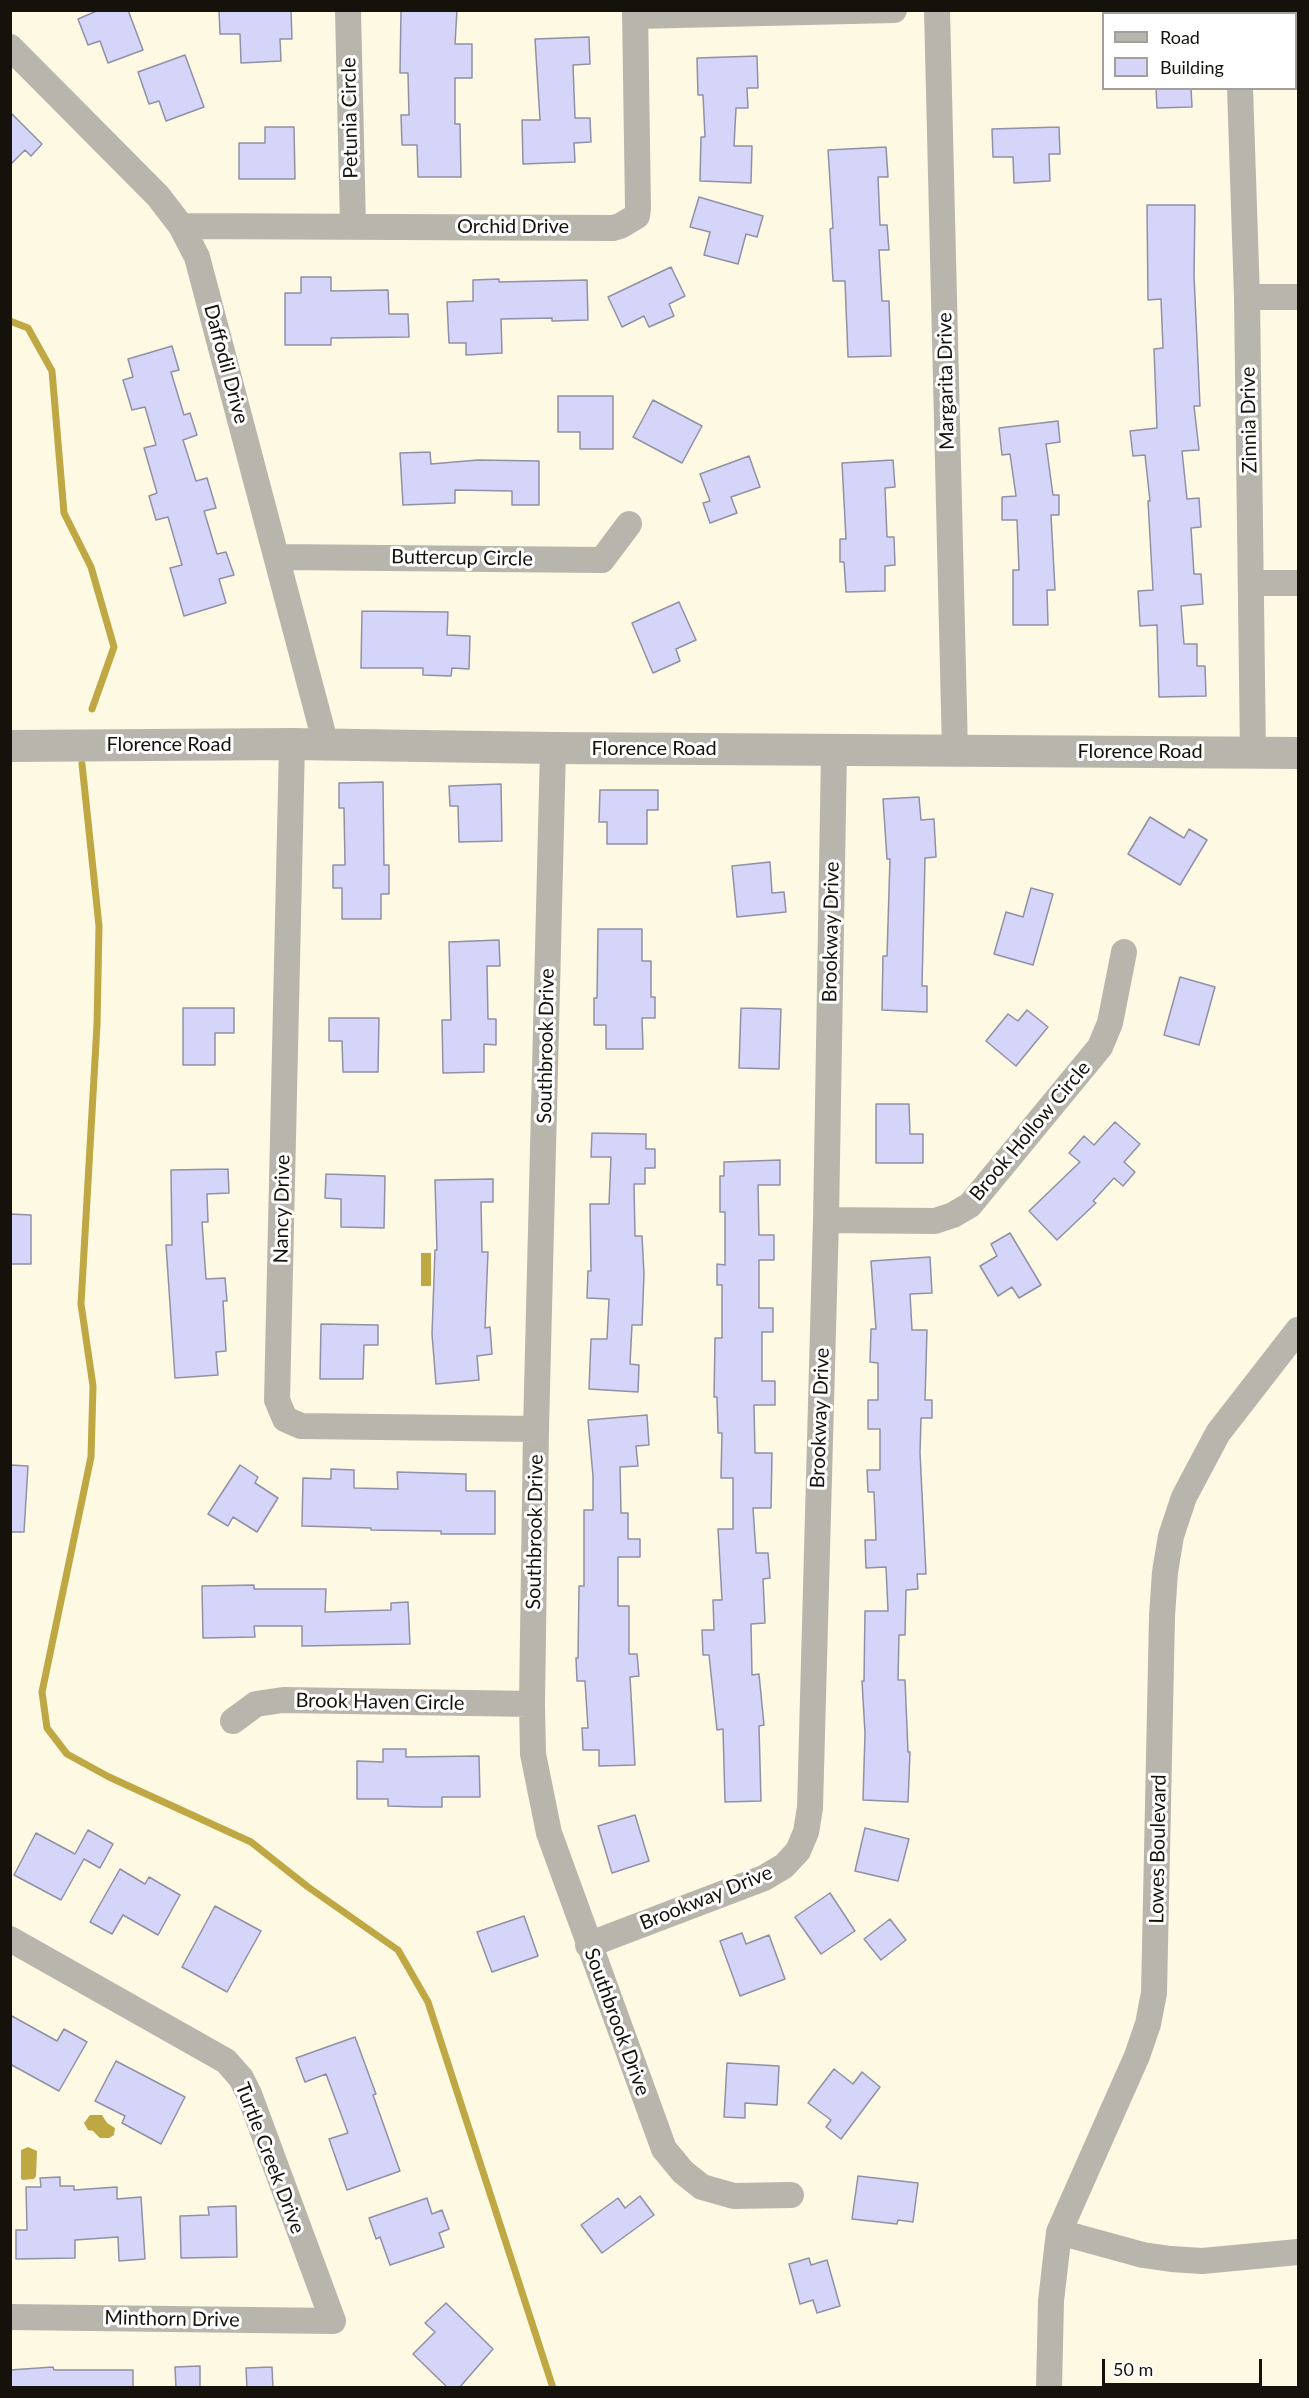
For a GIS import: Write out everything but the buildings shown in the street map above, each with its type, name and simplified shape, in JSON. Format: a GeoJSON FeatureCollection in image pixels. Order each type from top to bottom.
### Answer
{"type":"FeatureCollection","features":[{"type":"Feature","properties":{"kind":"street","name":"Petunia Circle"},"geometry":{"type":"LineString","coordinates":[[348,10],[353,226]]}},
{"type":"Feature","properties":{"kind":"street"},"geometry":{"type":"LineString","coordinates":[[635,13],[894,10]]}},
{"type":"Feature","properties":{"kind":"street","name":"Margarita Drive"},"geometry":{"type":"LineString","coordinates":[[936,10],[955,751]]}},
{"type":"Feature","properties":{"kind":"street","name":"Orchid Drive"},"geometry":{"type":"LineString","coordinates":[[181,226],[614,228],[637,216],[635,13]]}},
{"type":"Feature","properties":{"kind":"street","name":"Daffodil Drive"},"geometry":{"type":"LineString","coordinates":[[10,47],[158,196],[181,226],[197,257],[278,556],[326,745]]}},
{"type":"Feature","properties":{"kind":"street","name":"Zinnia Drive"},"geometry":{"type":"LineString","coordinates":[[1240,90],[1247,297],[1253,753]]}},
{"type":"Feature","properties":{"kind":"street"},"geometry":{"type":"LineString","coordinates":[[1247,297],[1299,297]]}},
{"type":"Feature","properties":{"kind":"street","name":"Buttercup Circle"},"geometry":{"type":"LineString","coordinates":[[278,556],[603,560],[629,524]]}},
{"type":"Feature","properties":{"kind":"street"},"geometry":{"type":"LineString","coordinates":[[1251,583],[1299,583]]}},
{"type":"Feature","properties":{"kind":"street","name":"Florence Road"},"geometry":{"type":"LineString","coordinates":[[10,746],[292,744],[834,751],[1299,753]]}},
{"type":"Feature","properties":{"kind":"street","name":"Nancy Drive"},"geometry":{"type":"LineString","coordinates":[[292,744],[277,1400],[285,1419],[301,1426],[536,1430]]}},
{"type":"Feature","properties":{"kind":"street","name":"Southbrook Drive"},"geometry":{"type":"LineString","coordinates":[[553,748],[536,1430],[533,1754],[549,1833],[664,2149],[683,2172],[702,2187],[734,2196],[791,2195]]}},
{"type":"Feature","properties":{"kind":"street","name":"Brookway Drive"},"geometry":{"type":"LineString","coordinates":[[588,1945],[764,1878],[791,1859],[798,1851],[806,1832],[810,1808],[826,1220],[834,751]]}},
{"type":"Feature","properties":{"kind":"street","name":"Brook Hollow Circle"},"geometry":{"type":"LineString","coordinates":[[826,1220],[935,1221],[953,1215],[970,1205],[1100,1047],[1115,1001],[1124,952]]}},
{"type":"Feature","properties":{"kind":"street","name":"Lowes Boulevard"},"geometry":{"type":"LineString","coordinates":[[1049,2388],[1051,2301],[1059,2232],[1137,2056],[1148,2024],[1154,1993],[1162,1617],[1165,1572],[1171,1536],[1184,1497],[1218,1433],[1299,1330]]}},
{"type":"Feature","properties":{"kind":"street","name":"Brook Haven Circle"},"geometry":{"type":"LineString","coordinates":[[233,1721],[256,1704],[283,1700],[532,1704]]}},
{"type":"Feature","properties":{"kind":"street","name":"Turtle Creek Drive"},"geometry":{"type":"LineString","coordinates":[[10,1939],[226,2061],[241,2078],[249,2094],[333,2321]]}},
{"type":"Feature","properties":{"kind":"street"},"geometry":{"type":"LineString","coordinates":[[1059,2232],[1143,2256],[1171,2259],[1202,2261],[1299,2252]]}},
{"type":"Feature","properties":{"kind":"street","name":"Minthorn Drive"},"geometry":{"type":"LineString","coordinates":[[10,2318],[333,2321]]}},
{"type":"Feature","properties":{"kind":"shaded area"},"geometry":{"type":"Polygon","coordinates":[[[421,1253],[431,1253],[431,1286],[421,1286],[421,1253]]]}},
{"type":"Feature","properties":{"kind":"shaded area"},"geometry":{"type":"Polygon","coordinates":[[[90,2115],[102,2115],[107,2123],[115,2128],[114,2135],[109,2138],[100,2138],[93,2131],[88,2130],[84,2123],[90,2115]]]}},
{"type":"Feature","properties":{"kind":"shaded area"},"geometry":{"type":"Polygon","coordinates":[[[28,2147],[37,2151],[36,2176],[34,2179],[22,2180],[21,2150],[28,2147]]]}},
{"type":"Feature","properties":{"kind":"waterway"},"geometry":{"type":"LineString","coordinates":[[10,321],[28,328],[52,371],[64,513],[91,567],[114,647],[92,709]]}},
{"type":"Feature","properties":{"kind":"waterway"},"geometry":{"type":"LineString","coordinates":[[82,764],[99,926],[97,1025],[81,1304],[93,1386],[91,1457],[42,1692],[47,1728],[67,1754],[109,1777],[251,1842],[308,1887],[398,1950],[428,2002],[553,2388]]}}]}
